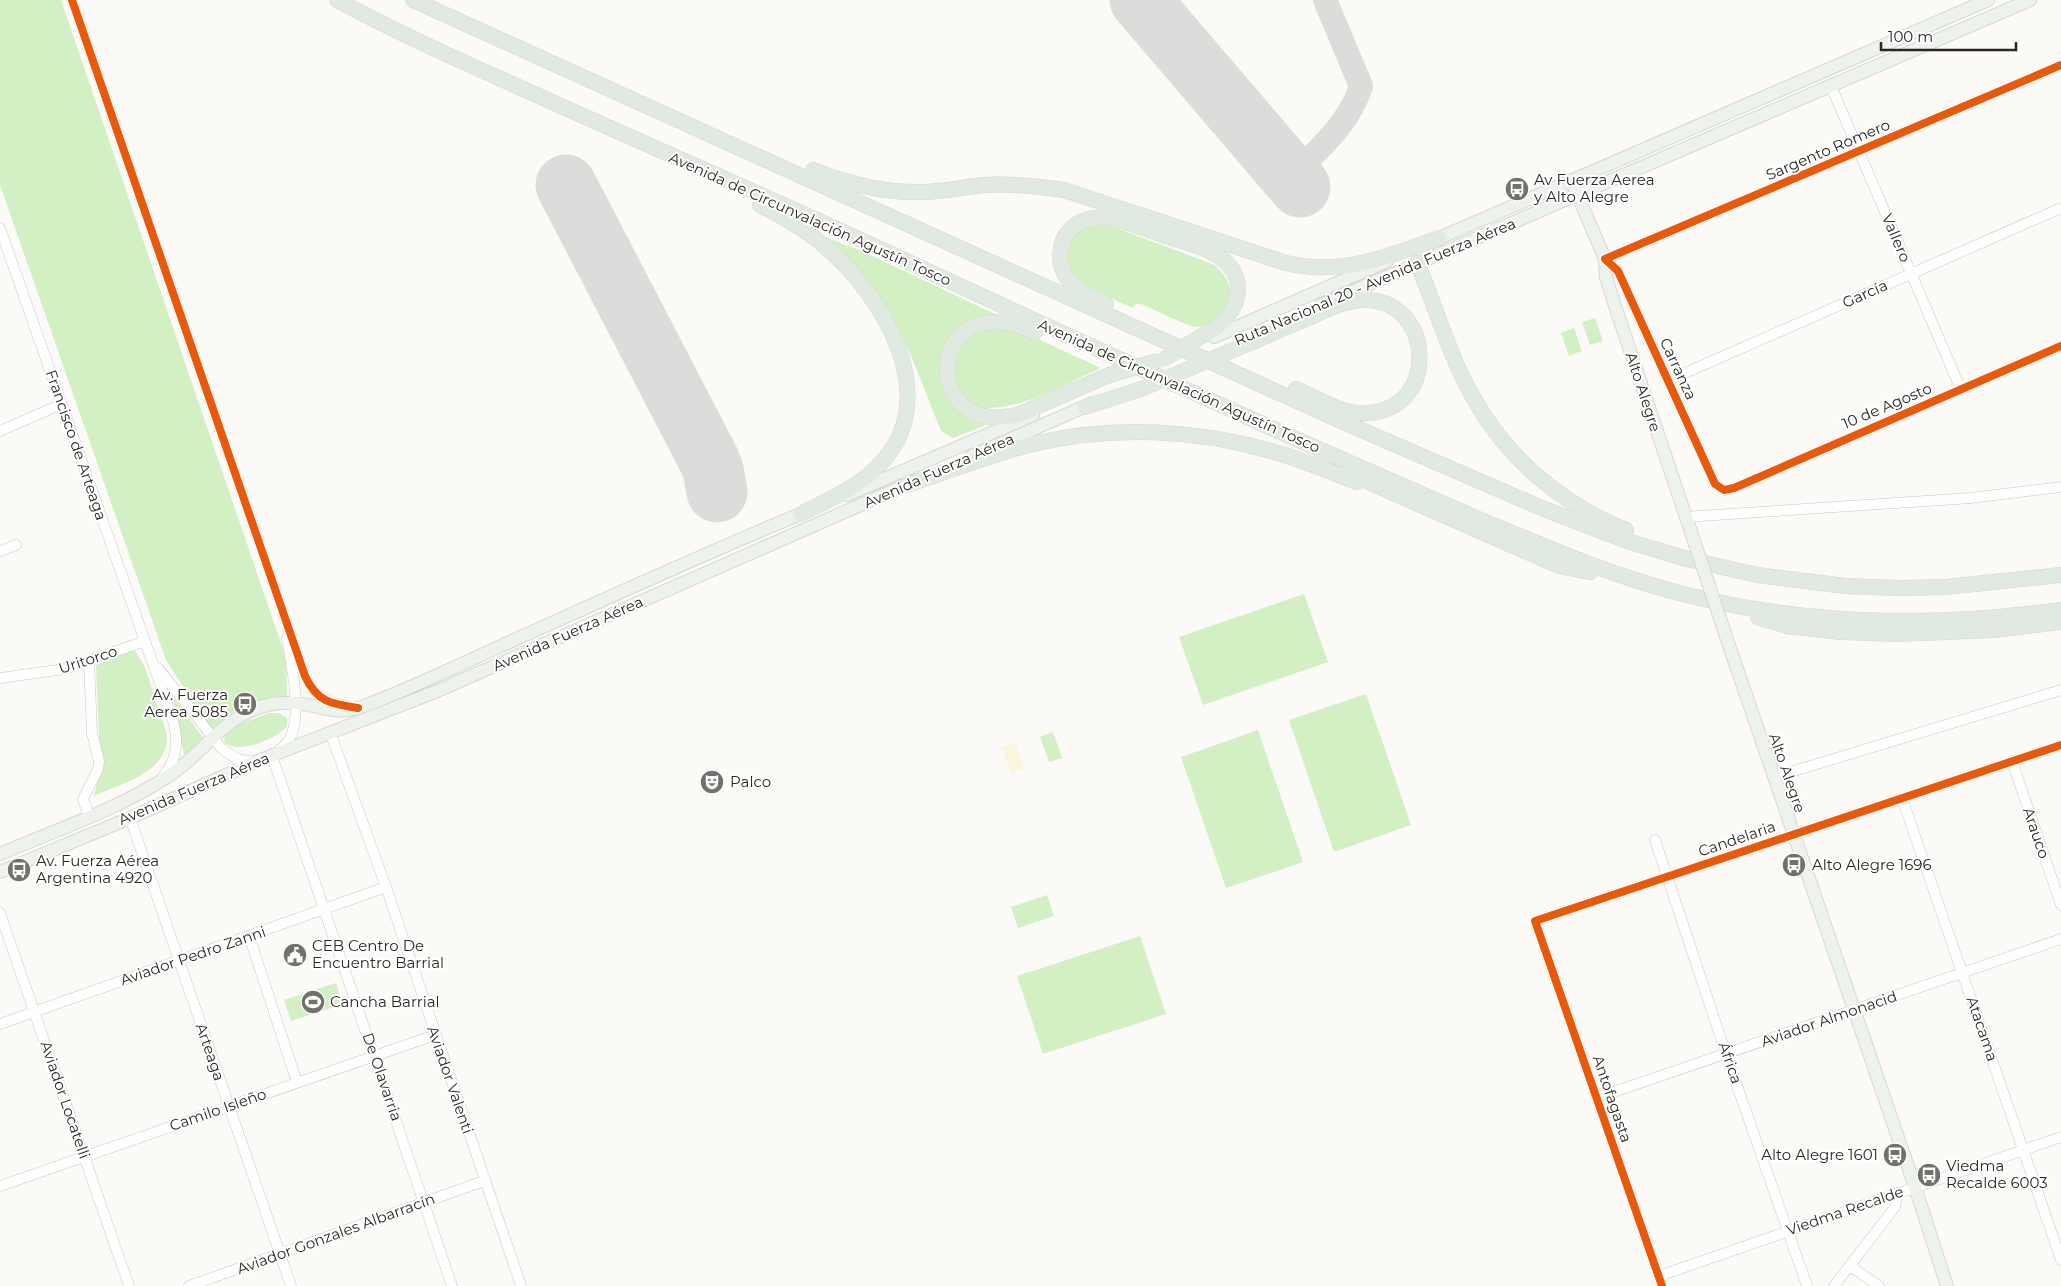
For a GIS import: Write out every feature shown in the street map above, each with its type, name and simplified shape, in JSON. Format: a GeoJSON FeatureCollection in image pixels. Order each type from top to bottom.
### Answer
{"type":"FeatureCollection","features":[{"type":"Feature","properties":{"kind":"highway","name":"Avenida de Circunvalación Agustín Tosco"},"geometry":{"type":"LineString","coordinates":[[337,0],[425,45],[1336,458],[1565,555],[1661,588],[1750,609],[1790,614],[1845,620],[1897,622],[1968,620],[2061,610]]}},
{"type":"Feature","properties":{"kind":"highway"},"geometry":{"type":"LineString","coordinates":[[413,0],[1350,425],[1544,509],[1630,542],[1687,559],[1766,576],[1845,586],[1900,588],[1988,584],[2061,575]]}},
{"type":"Feature","properties":{"kind":"highway"},"geometry":{"type":"LineString","coordinates":[[657,111],[737,137],[812,170],[849,183],[907,192],[1007,184],[1035,185],[1064,190],[1297,266],[1332,268],[1355,265],[1383,259],[1439,238]]}},
{"type":"Feature","properties":{"kind":"highway"},"geometry":{"type":"LineString","coordinates":[[697,167],[790,221],[815,238],[840,260],[864,288],[881,312],[901,358],[907,385],[908,406],[904,426],[891,452],[880,465],[861,481],[801,514]]}},
{"type":"Feature","properties":{"kind":"highway"},"geometry":{"type":"LineString","coordinates":[[1085,407],[1136,388],[1234,346],[1340,304],[1370,300],[1392,306],[1408,322],[1419,343],[1420,365],[1418,375],[1406,395],[1386,409],[1367,413],[1342,409],[1261,374],[1191,353],[1147,322],[1099,301],[1073,285],[1067,279],[1060,262],[1060,252],[1066,234],[1073,226],[1090,218],[1110,218],[1212,252],[1220,257],[1233,271],[1236,280],[1237,299],[1231,314],[1210,335],[1161,360],[1112,377],[1020,414],[1009,417],[989,417],[971,412],[955,397],[947,377],[947,366],[952,347],[965,332],[982,323],[991,321],[1013,324],[1204,407],[1409,502],[1559,566],[1661,588]]}},
{"type":"Feature","properties":{"kind":"highway"},"geometry":{"type":"LineString","coordinates":[[1417,263],[1463,377],[1492,427],[1526,466],[1550,486],[1575,504],[1613,525],[1657,541],[1721,558],[1802,572],[1899,578],[1946,578],[2022,572],[2061,566]]}},
{"type":"Feature","properties":{"kind":"highway"},"geometry":{"type":"LineString","coordinates":[[907,485],[1036,443],[1100,433],[1153,432],[1200,436],[1270,450],[1409,502]]}},
{"type":"Feature","properties":{"kind":"highway"},"geometry":{"type":"LineString","coordinates":[[1692,596],[1787,626],[1842,632],[1896,634],[1954,632],[2019,628],[2061,622]]}},
{"type":"Feature","properties":{"kind":"main road","name":"Ruta Nacional 20 - Avenida Fuerza Aérea"},"geometry":{"type":"LineString","coordinates":[[1210,335],[1988,0]]}},
{"type":"Feature","properties":{"kind":"main road","name":"Ruta Nacional 20 - Avenida Fuerza Aérea"},"geometry":{"type":"LineString","coordinates":[[1234,346],[1417,263],[2030,0]]}},
{"type":"Feature","properties":{"kind":"main road","name":"Alto Alegre"},"geometry":{"type":"LineString","coordinates":[[1572,180],[1605,259],[1606,277],[1614,303],[1687,523],[1915,1187],[1947,1286]]}},
{"type":"Feature","properties":{"kind":"main road","name":"Avenida Fuerza Aérea"},"geometry":{"type":"LineString","coordinates":[[0,854],[89,816],[157,784],[181,768],[232,720],[256,709],[270,704],[295,703],[328,710],[343,711],[358,708],[408,688],[634,586],[875,484],[1112,377]]}},
{"type":"Feature","properties":{"kind":"main road","name":"Avenida Fuerza Aérea"},"geometry":{"type":"LineString","coordinates":[[0,872],[130,818],[255,762],[330,732],[380,715],[435,692],[1085,407]]}},
{"type":"Feature","properties":{"kind":"main road"},"geometry":{"type":"LineString","coordinates":[[634,586],[641,602]]}},
{"type":"Feature","properties":{"kind":"street"},"geometry":{"type":"LineString","coordinates":[[72,0],[305,676],[316,694],[329,702],[358,708]]}},
{"type":"Feature","properties":{"kind":"street","name":"Sargento Romero"},"geometry":{"type":"LineString","coordinates":[[1605,259],[2061,65]]}},
{"type":"Feature","properties":{"kind":"street","name":"Vallero"},"geometry":{"type":"LineString","coordinates":[[1831,86],[1961,390]]}},
{"type":"Feature","properties":{"kind":"street","name":"García"},"geometry":{"type":"LineString","coordinates":[[1669,380],[2061,208]]}},
{"type":"Feature","properties":{"kind":"street","name":"Francisco de Arteaga"},"geometry":{"type":"LineString","coordinates":[[0,228],[173,721],[177,740],[176,752],[172,765],[157,784]]}},
{"type":"Feature","properties":{"kind":"street","name":"Carranza"},"geometry":{"type":"LineString","coordinates":[[1605,259],[1618,272],[1715,484],[1724,490]]}},
{"type":"Feature","properties":{"kind":"street","name":"10 de Agosto"},"geometry":{"type":"LineString","coordinates":[[1724,490],[1734,488],[2061,346]]}},
{"type":"Feature","properties":{"kind":"street"},"geometry":{"type":"LineString","coordinates":[[0,431],[62,404]]}},
{"type":"Feature","properties":{"kind":"street"},"geometry":{"type":"LineString","coordinates":[[1687,523],[1970,498],[2061,487]]}},
{"type":"Feature","properties":{"kind":"street"},"geometry":{"type":"LineString","coordinates":[[0,551],[16,545]]}},
{"type":"Feature","properties":{"kind":"street"},"geometry":{"type":"LineString","coordinates":[[272,756],[290,738],[294,723],[295,703],[285,619]]}},
{"type":"Feature","properties":{"kind":"street","name":"Uritorco"},"geometry":{"type":"LineString","coordinates":[[0,678],[57,672],[145,641]]}},
{"type":"Feature","properties":{"kind":"street"},"geometry":{"type":"LineString","coordinates":[[89,661],[92,732],[99,761],[98,769],[83,799],[89,816]]}},
{"type":"Feature","properties":{"kind":"street","name":"Francisco de Arteaga"},"geometry":{"type":"LineString","coordinates":[[152,661],[222,749],[243,761],[255,762]]}},
{"type":"Feature","properties":{"kind":"street"},"geometry":{"type":"LineString","coordinates":[[1774,777],[2061,690]]}},
{"type":"Feature","properties":{"kind":"street","name":"Aviador Valenti"},"geometry":{"type":"LineString","coordinates":[[330,732],[386,887],[521,1286]]}},
{"type":"Feature","properties":{"kind":"street","name":"Candelaria"},"geometry":{"type":"LineString","coordinates":[[1536,921],[2061,745]]}},
{"type":"Feature","properties":{"kind":"street","name":"De Olavarria"},"geometry":{"type":"LineString","coordinates":[[272,756],[452,1286]]}},
{"type":"Feature","properties":{"kind":"street","name":"Arauco"},"geometry":{"type":"LineString","coordinates":[[2012,761],[2061,905]]}},
{"type":"Feature","properties":{"kind":"street","name":"Atacama"},"geometry":{"type":"LineString","coordinates":[[1902,798],[2061,1260]]}},
{"type":"Feature","properties":{"kind":"street","name":"Arteaga"},"geometry":{"type":"LineString","coordinates":[[130,818],[291,1286]]}},
{"type":"Feature","properties":{"kind":"street","name":"África"},"geometry":{"type":"LineString","coordinates":[[1655,840],[1726,1054],[1807,1286]]}},
{"type":"Feature","properties":{"kind":"street","name":"Aviador Pedro Zanni"},"geometry":{"type":"LineString","coordinates":[[0,1024],[386,887]]}},
{"type":"Feature","properties":{"kind":"street","name":"Aviador Locatelli"},"geometry":{"type":"LineString","coordinates":[[0,913],[129,1286]]}},
{"type":"Feature","properties":{"kind":"street","name":"Antofagasta"},"geometry":{"type":"LineString","coordinates":[[1536,921],[1661,1281]]}},
{"type":"Feature","properties":{"kind":"street"},"geometry":{"type":"LineString","coordinates":[[249,936],[298,1082]]}},
{"type":"Feature","properties":{"kind":"street","name":"Aviador Almonacid"},"geometry":{"type":"LineString","coordinates":[[1596,1098],[2061,939]]}},
{"type":"Feature","properties":{"kind":"street","name":"Camilo Isleño"},"geometry":{"type":"LineString","coordinates":[[0,1186],[435,1034]]}},
{"type":"Feature","properties":{"kind":"street","name":"Viedma Recalde"},"geometry":{"type":"LineString","coordinates":[[1661,1281],[1788,1231],[2061,1137]]}},
{"type":"Feature","properties":{"kind":"street","name":"Aviador Gonzales Albarracín"},"geometry":{"type":"LineString","coordinates":[[188,1286],[484,1181]]}},
{"type":"Feature","properties":{"kind":"street"},"geometry":{"type":"LineString","coordinates":[[1834,1286],[1895,1207],[1898,1193]]}},
{"type":"Feature","properties":{"kind":"street"},"geometry":{"type":"LineString","coordinates":[[1850,1266],[1879,1286]]}},
{"type":"Feature","properties":{"kind":"green space"},"geometry":{"type":"Polygon","coordinates":[[[0,0],[61,0],[286,658],[287,697],[255,702],[236,710],[218,723],[211,731],[166,660],[0,185],[0,0]]]}},
{"type":"Feature","properties":{"kind":"green space"},"geometry":{"type":"Polygon","coordinates":[[[1099,224],[1119,229],[1215,265],[1225,277],[1230,292],[1230,298],[1225,311],[1215,321],[1196,327],[1141,304],[1135,304],[1133,308],[1086,285],[1069,266],[1067,255],[1076,234],[1086,227],[1099,224]]]}},
{"type":"Feature","properties":{"kind":"green space"},"geometry":{"type":"Polygon","coordinates":[[[825,237],[862,251],[999,316],[978,320],[960,330],[947,346],[941,369],[941,379],[944,385],[985,422],[984,426],[953,438],[941,431],[918,372],[890,314],[867,279],[847,258],[825,240],[825,237]]]}},
{"type":"Feature","properties":{"kind":"green space"},"geometry":{"type":"Polygon","coordinates":[[[1595,318],[1603,341],[1590,345],[1582,322],[1595,318]]]}},
{"type":"Feature","properties":{"kind":"green space"},"geometry":{"type":"Polygon","coordinates":[[[991,327],[1027,334],[1101,368],[1031,399],[1017,404],[988,408],[987,411],[965,400],[953,377],[957,350],[970,335],[991,327]]]}},
{"type":"Feature","properties":{"kind":"green space"},"geometry":{"type":"Polygon","coordinates":[[[1574,328],[1582,351],[1569,356],[1561,333],[1574,328]]]}},
{"type":"Feature","properties":{"kind":"green space"},"geometry":{"type":"Polygon","coordinates":[[[1304,594],[1328,662],[1203,705],[1179,637],[1304,594]]]}},
{"type":"Feature","properties":{"kind":"green space"},"geometry":{"type":"Polygon","coordinates":[[[134,649],[144,665],[167,734],[166,747],[160,758],[142,775],[94,796],[102,762],[99,738],[96,665],[134,649]]]}},
{"type":"Feature","properties":{"kind":"green space"},"geometry":{"type":"Polygon","coordinates":[[[1366,694],[1411,825],[1334,852],[1289,720],[1366,694]]]}},
{"type":"Feature","properties":{"kind":"green space"},"geometry":{"type":"Polygon","coordinates":[[[172,695],[204,739],[184,755],[172,695]]]}},
{"type":"Feature","properties":{"kind":"green space"},"geometry":{"type":"Polygon","coordinates":[[[269,713],[279,713],[287,718],[287,726],[275,736],[258,744],[248,746],[231,746],[225,743],[224,735],[232,727],[269,713]]]}},
{"type":"Feature","properties":{"kind":"green space"},"geometry":{"type":"Polygon","coordinates":[[[1258,730],[1303,862],[1226,888],[1181,757],[1258,730]]]}},
{"type":"Feature","properties":{"kind":"green space"},"geometry":{"type":"Polygon","coordinates":[[[1053,732],[1062,758],[1049,762],[1040,737],[1053,732]]]}},
{"type":"Feature","properties":{"kind":"green space"},"geometry":{"type":"Polygon","coordinates":[[[1047,895],[1054,916],[1018,928],[1011,907],[1047,895]]]}},
{"type":"Feature","properties":{"kind":"green space"},"geometry":{"type":"Polygon","coordinates":[[[1140,936],[1166,1014],[1043,1054],[1017,976],[1140,936]]]}},
{"type":"Feature","properties":{"kind":"green space","name":"Cancha Barrial"},"geometry":{"type":"Polygon","coordinates":[[[336,983],[343,1004],[291,1021],[284,1000],[336,983]]]}},
{"type":"Feature","properties":{"kind":"sand"},"geometry":{"type":"Polygon","coordinates":[[[1015,742],[1024,768],[1011,773],[1002,747],[1015,742]]]}},
{"type":"Feature","properties":{"kind":"taxiway"},"geometry":{"type":"LineString","coordinates":[[1291,177],[1332,136],[1349,112],[1361,86],[1325,0]]}},
{"type":"Feature","properties":{"kind":"runway"},"geometry":{"type":"LineString","coordinates":[[1140,0],[1300,187]]}},
{"type":"Feature","properties":{"kind":"runway"},"geometry":{"type":"LineString","coordinates":[[566,185],[709,460],[717,492]]}},
{"type":"Feature","properties":{"kind":"cycle path"},"geometry":{"type":"LineString","coordinates":[[72,0],[305,676],[315,691],[326,700],[358,708]]}},
{"type":"Feature","properties":{"kind":"cycle path"},"geometry":{"type":"LineString","coordinates":[[2061,65],[1605,259],[1618,271],[1715,484],[1724,490],[1734,488],[2061,346]]}},
{"type":"Feature","properties":{"kind":"cycle path"},"geometry":{"type":"LineString","coordinates":[[1662,1286],[1535,921],[2061,745]]}},
{"type":"Feature","properties":{"kind":"place","name":"Av Fuerza Aerea y Alto Alegre"},"geometry":{"type":"Point","coordinates":[1517,189]}},
{"type":"Feature","properties":{"kind":"place","name":"Av. Fuerza Aerea 5085"},"geometry":{"type":"Point","coordinates":[245,704]}},
{"type":"Feature","properties":{"kind":"place","name":"Palco"},"geometry":{"type":"Point","coordinates":[712,782]}},
{"type":"Feature","properties":{"kind":"place","name":"Alto Alegre 1696"},"geometry":{"type":"Point","coordinates":[1794,865]}},
{"type":"Feature","properties":{"kind":"place","name":"Av. Fuerza Aérea Argentina 4920"},"geometry":{"type":"Point","coordinates":[19,870]}},
{"type":"Feature","properties":{"kind":"place","name":"CEB Centro De Encuentro Barrial"},"geometry":{"type":"Point","coordinates":[295,955]}},
{"type":"Feature","properties":{"kind":"place","name":"Cancha Barrial"},"geometry":{"type":"Point","coordinates":[313,1002]}},
{"type":"Feature","properties":{"kind":"place","name":"Alto Alegre 1601"},"geometry":{"type":"Point","coordinates":[1895,1155]}},
{"type":"Feature","properties":{"kind":"place","name":"Viedma Recalde 6003"},"geometry":{"type":"Point","coordinates":[1929,1175]}}]}
